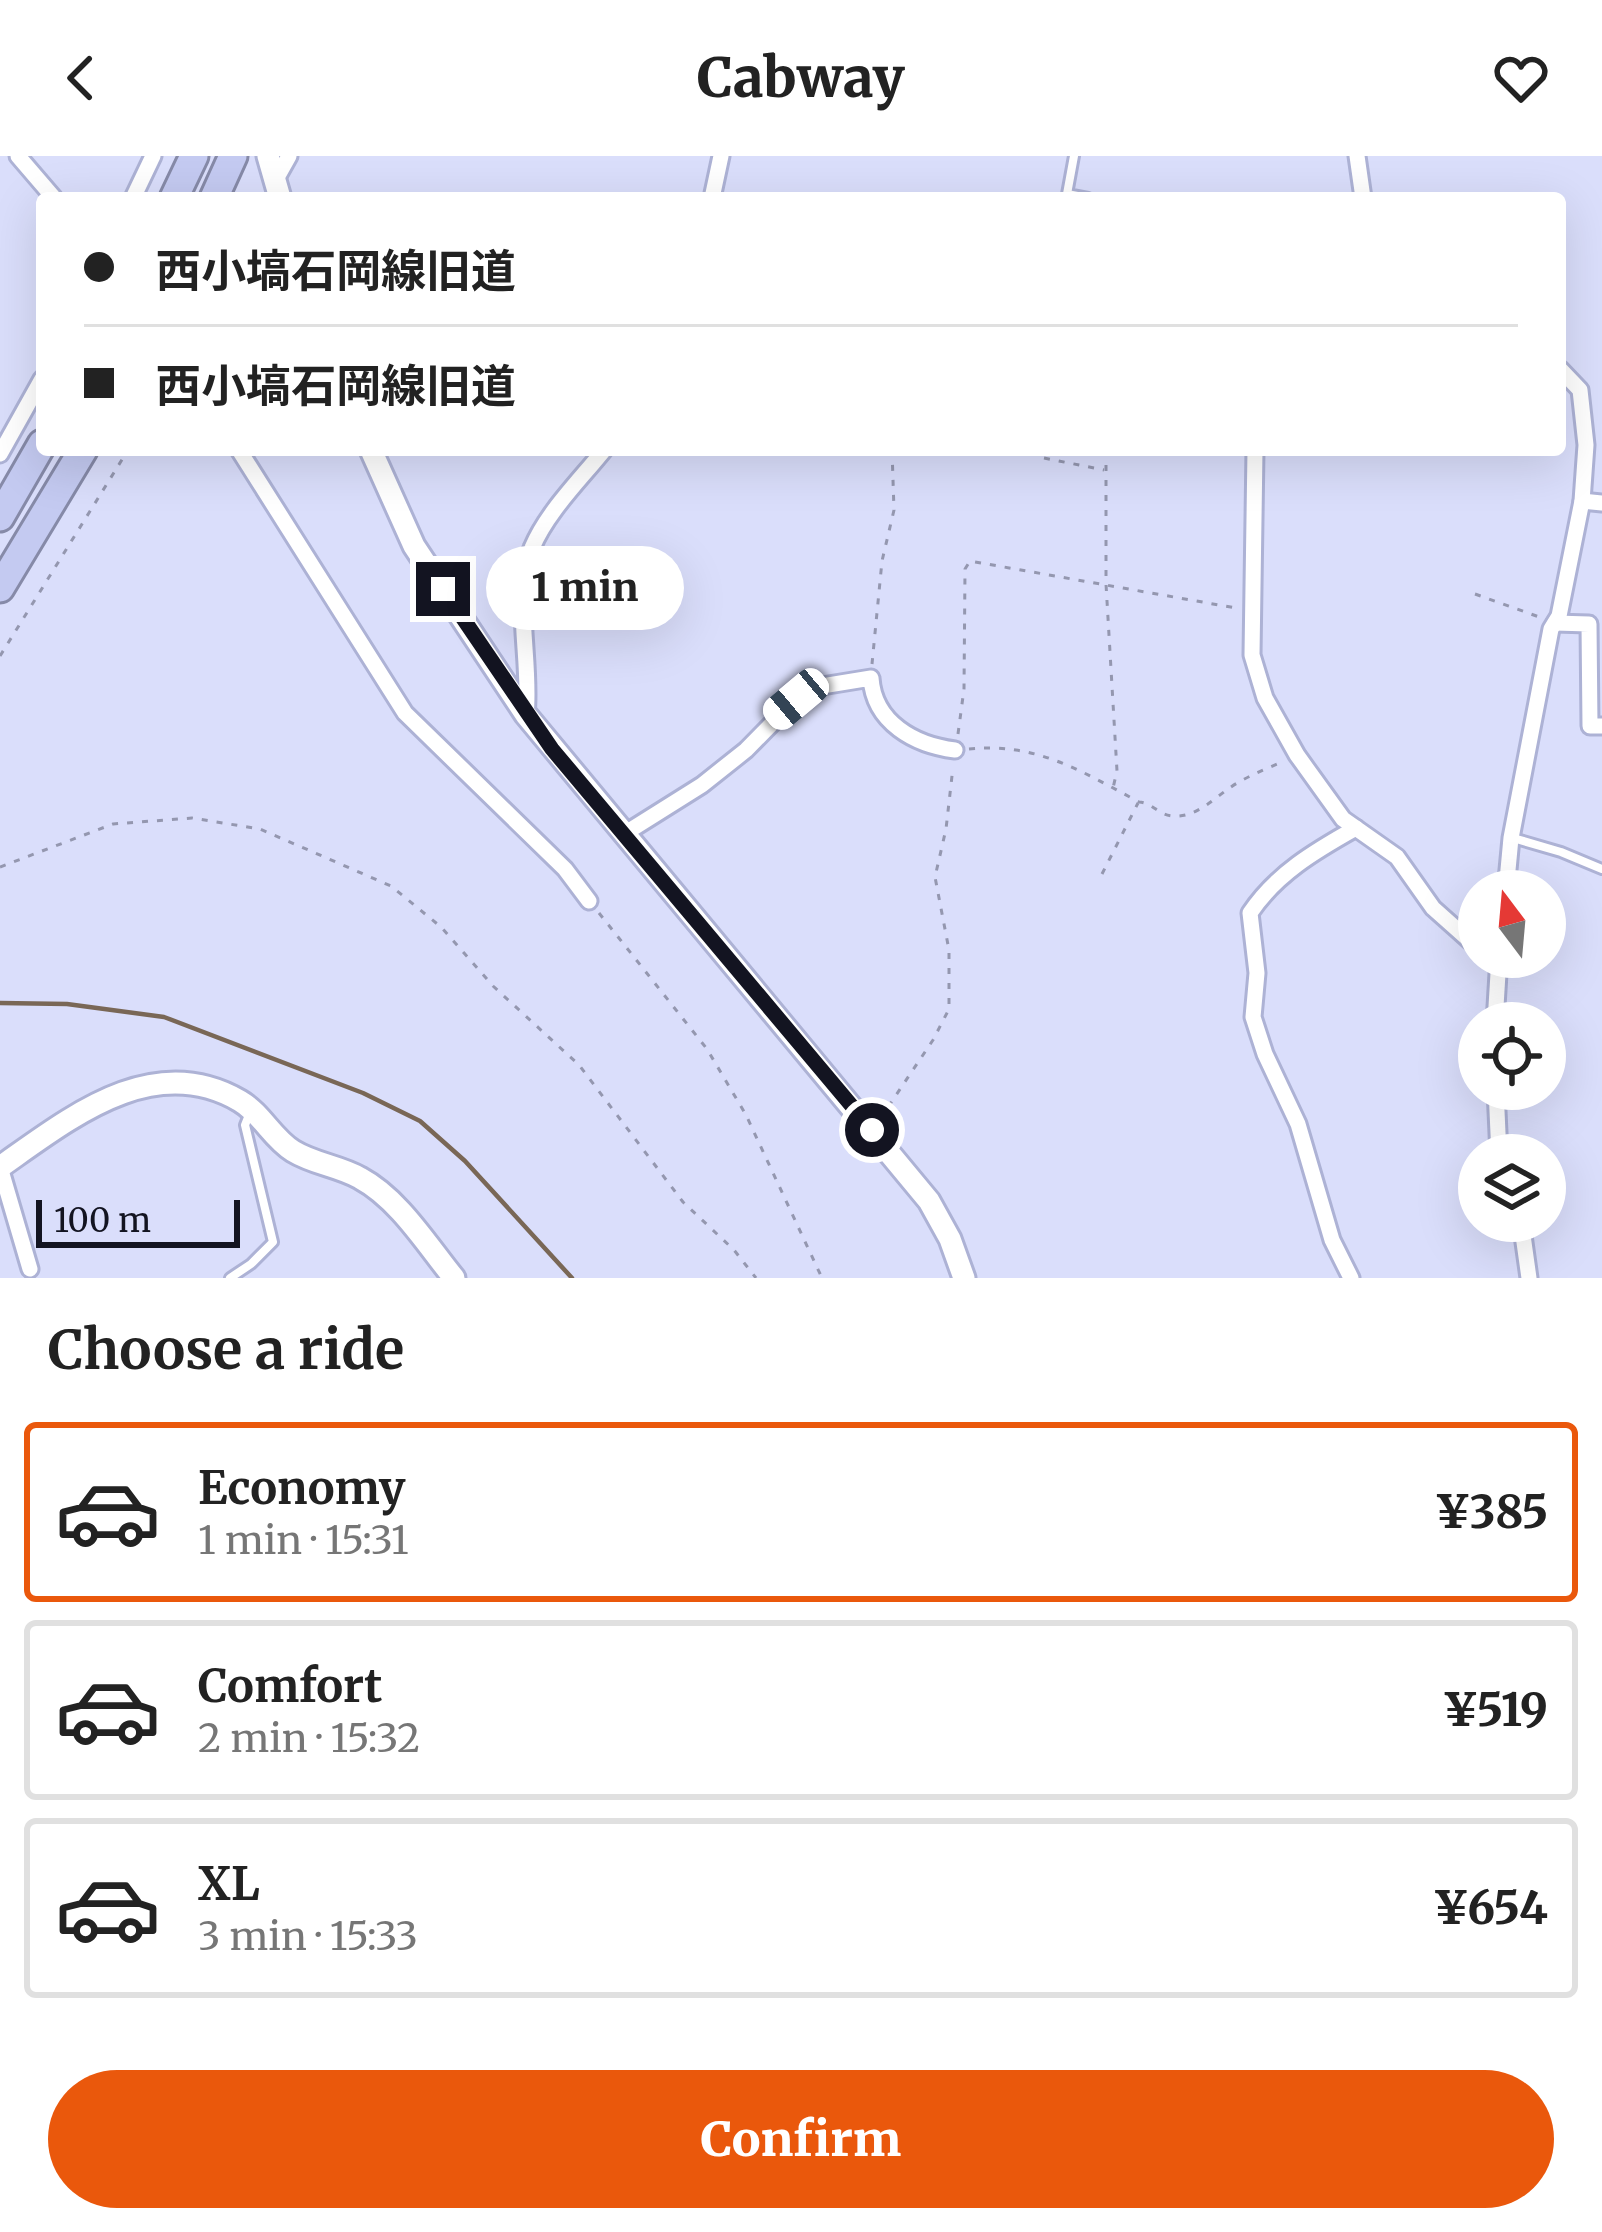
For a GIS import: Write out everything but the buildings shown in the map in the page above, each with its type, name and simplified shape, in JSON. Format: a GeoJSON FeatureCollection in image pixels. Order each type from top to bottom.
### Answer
{"type":"FeatureCollection","features":[{"type":"Feature","properties":{"kind":"highway"},"geometry":{"type":"LineString","coordinates":[[177,192],[194,156]]}},
{"type":"Feature","properties":{"kind":"highway"},"geometry":{"type":"LineString","coordinates":[[217,192],[233,156]]}},
{"type":"Feature","properties":{"kind":"highway"},"geometry":{"type":"LineString","coordinates":[[0,517],[36,455]]}},
{"type":"Feature","properties":{"kind":"highway"},"geometry":{"type":"LineString","coordinates":[[0,588],[79,456]]}},
{"type":"Feature","properties":{"kind":"street"},"geometry":{"type":"LineString","coordinates":[[18,156],[49,192]]}},
{"type":"Feature","properties":{"kind":"street"},"geometry":{"type":"LineString","coordinates":[[136,192],[153,156]]}},
{"type":"Feature","properties":{"kind":"street"},"geometry":{"type":"LineString","coordinates":[[268,156],[278,192]]}},
{"type":"Feature","properties":{"kind":"street"},"geometry":{"type":"LineString","coordinates":[[278,192],[289,156]]}},
{"type":"Feature","properties":{"kind":"street"},"geometry":{"type":"LineString","coordinates":[[713,192],[722,156]]}},
{"type":"Feature","properties":{"kind":"street"},"geometry":{"type":"LineString","coordinates":[[1357,156],[1362,192]]}},
{"type":"Feature","properties":{"kind":"street"},"geometry":{"type":"LineString","coordinates":[[1508,870],[1582,500],[1583,402],[1576,382],[1566,374]]}},
{"type":"Feature","properties":{"kind":"street"},"geometry":{"type":"LineString","coordinates":[[0,454],[36,390]]}},
{"type":"Feature","properties":{"kind":"street"},"geometry":{"type":"LineString","coordinates":[[243,456],[404,712],[565,869],[590,901]]}},
{"type":"Feature","properties":{"kind":"street"},"geometry":{"type":"LineString","coordinates":[[374,456],[414,546],[526,715],[929,1201],[964,1278]]}},
{"type":"Feature","properties":{"kind":"street"},"geometry":{"type":"LineString","coordinates":[[526,715],[527,563],[543,528],[599,456]]}},
{"type":"Feature","properties":{"kind":"street"},"geometry":{"type":"LineString","coordinates":[[1255,456],[1256,675],[1274,718],[1329,802],[1397,857],[1433,908],[1458,930]]}},
{"type":"Feature","properties":{"kind":"street"},"geometry":{"type":"LineString","coordinates":[[1582,500],[1602,503]]}},
{"type":"Feature","properties":{"kind":"street"},"geometry":{"type":"LineString","coordinates":[[1555,623],[1589,624],[1590,726],[1602,726]]}},
{"type":"Feature","properties":{"kind":"street"},"geometry":{"type":"LineString","coordinates":[[624,834],[701,785],[746,751],[796,699],[821,686],[871,678],[882,711],[907,736],[919,744],[956,750]]}},
{"type":"Feature","properties":{"kind":"street"},"geometry":{"type":"LineString","coordinates":[[1351,1278],[1332,1240],[1298,1124],[1252,1017],[1257,973],[1250,913],[1277,879],[1356,828]]}},
{"type":"Feature","properties":{"kind":"street"},"geometry":{"type":"LineString","coordinates":[[30,1269],[0,1167],[54,1130],[143,1084],[183,1082],[219,1090],[251,1108],[284,1145],[376,1189],[454,1278]]}},
{"type":"Feature","properties":{"kind":"street"},"geometry":{"type":"LineString","coordinates":[[1524,1242],[1528,1278]]}},
{"type":"Feature","properties":{"kind":"lane"},"geometry":{"type":"LineString","coordinates":[[1067,192],[1074,156]]}},
{"type":"Feature","properties":{"kind":"lane"},"geometry":{"type":"LineString","coordinates":[[1511,838],[1602,869]]}},
{"type":"Feature","properties":{"kind":"lane"},"geometry":{"type":"LineString","coordinates":[[230,1278],[273,1242],[245,1126],[251,1108]]}},
{"type":"Feature","properties":{"kind":"path"},"geometry":{"type":"LineString","coordinates":[[0,656],[124,456]]}},
{"type":"Feature","properties":{"kind":"path"},"geometry":{"type":"LineString","coordinates":[[871,678],[876,602],[894,510],[892,456]]}},
{"type":"Feature","properties":{"kind":"path"},"geometry":{"type":"LineString","coordinates":[[1106,456],[1106,584],[1117,771],[1113,788]]}},
{"type":"Feature","properties":{"kind":"path"},"geometry":{"type":"LineString","coordinates":[[1044,458],[1106,470]]}},
{"type":"Feature","properties":{"kind":"path"},"geometry":{"type":"LineString","coordinates":[[872,1130],[949,1009],[949,950],[935,877],[946,830],[964,689],[966,564],[978,560],[1253,611]]}},
{"type":"Feature","properties":{"kind":"path"},"geometry":{"type":"LineString","coordinates":[[1475,594],[1555,623]]}},
{"type":"Feature","properties":{"kind":"path"},"geometry":{"type":"LineString","coordinates":[[956,750],[1004,745],[1037,752],[1138,802],[1149,803],[1162,814],[1192,814],[1237,783],[1297,754]]}},
{"type":"Feature","properties":{"kind":"path"},"geometry":{"type":"LineString","coordinates":[[1102,874],[1138,802]]}},
{"type":"Feature","properties":{"kind":"path"},"geometry":{"type":"LineString","coordinates":[[0,867],[113,824],[192,818],[260,829],[391,886],[441,927],[493,986],[580,1065],[683,1202],[756,1278]]}},
{"type":"Feature","properties":{"kind":"path"},"geometry":{"type":"LineString","coordinates":[[590,901],[707,1049],[756,1136],[822,1278]]}},
{"type":"Feature","properties":{"kind":"waterway"},"geometry":{"type":"LineString","coordinates":[[0,1003],[67,1004],[164,1017],[363,1093],[420,1121],[465,1161],[572,1278]]}},
{"type":"Feature","properties":{"kind":"route"},"geometry":{"type":"LineString","coordinates":[[443,589],[552,749],[872,1130]]}}]}
